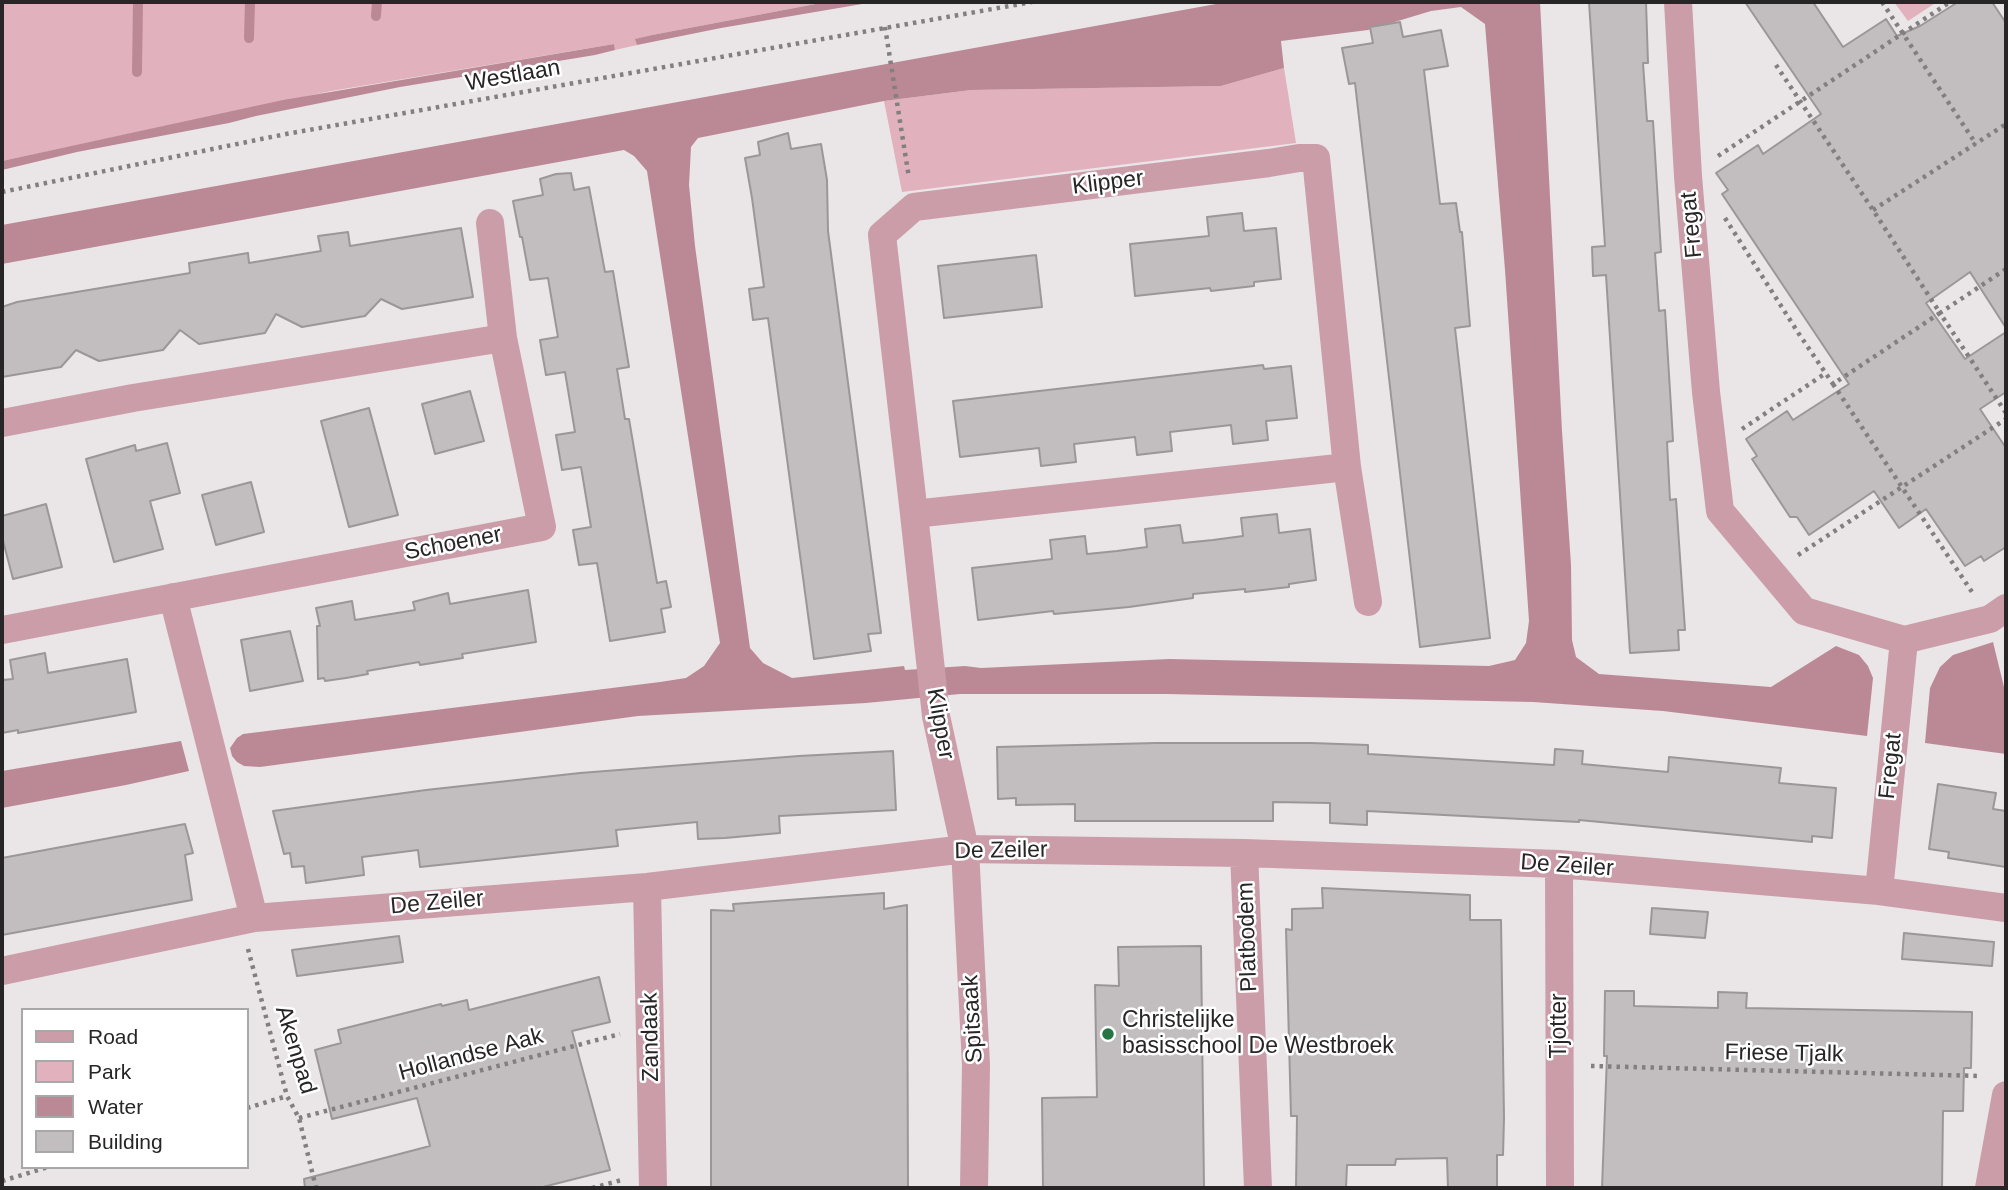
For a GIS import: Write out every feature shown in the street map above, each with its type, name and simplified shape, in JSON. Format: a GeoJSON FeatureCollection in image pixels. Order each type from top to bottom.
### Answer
{"type":"FeatureCollection","features":[{"type":"Feature","properties":{"kind":"street","name":"Fregat"},"geometry":{"type":"LineString","coordinates":[[1678,2],[1688,176],[1720,511],[1804,611],[1904,640],[1998,614]]}},
{"type":"Feature","properties":{"kind":"street","name":"Klipper"},"geometry":{"type":"LineString","coordinates":[[965,849],[936,716],[881,235],[914,207],[1316,158],[1347,467],[1368,602]]}},
{"type":"Feature","properties":{"kind":"street","name":"Schoener"},"geometry":{"type":"LineString","coordinates":[[2,630],[542,527],[503,338],[490,223]]}},
{"type":"Feature","properties":{"kind":"street"},"geometry":{"type":"LineString","coordinates":[[2,423],[133,398],[503,338]]}},
{"type":"Feature","properties":{"kind":"street"},"geometry":{"type":"LineString","coordinates":[[914,514],[1347,467]]}},
{"type":"Feature","properties":{"kind":"street"},"geometry":{"type":"LineString","coordinates":[[173,597],[248,919]]}},
{"type":"Feature","properties":{"kind":"street","name":"Fregat"},"geometry":{"type":"LineString","coordinates":[[1879,891],[1904,640]]}},
{"type":"Feature","properties":{"kind":"street","name":"De Zeiler"},"geometry":{"type":"LineString","coordinates":[[2,971],[248,919],[647,887],[965,849],[1244,853],[1559,864],[1879,891],[2006,908]]}},
{"type":"Feature","properties":{"kind":"street","name":"Spitsaak"},"geometry":{"type":"LineString","coordinates":[[965,849],[976,1065],[974,1188]]}},
{"type":"Feature","properties":{"kind":"street","name":"Platbodem"},"geometry":{"type":"LineString","coordinates":[[1244,853],[1258,1188]]}},
{"type":"Feature","properties":{"kind":"street","name":"Tjotter"},"geometry":{"type":"LineString","coordinates":[[1559,864],[1560,1188]]}},
{"type":"Feature","properties":{"kind":"street","name":"Zandaak"},"geometry":{"type":"LineString","coordinates":[[647,887],[653,1188]]}},
{"type":"Feature","properties":{"kind":"street"},"geometry":{"type":"LineString","coordinates":[[1989,1188],[1999,1086]]}},
{"type":"Feature","properties":{"kind":"path","name":"Westlaan"},"geometry":{"type":"LineString","coordinates":[[2,192],[286,134],[1032,2]]}},
{"type":"Feature","properties":{"kind":"path"},"geometry":{"type":"LineString","coordinates":[[1882,2],[1976,144]]}},
{"type":"Feature","properties":{"kind":"path","name":"Fregat"},"geometry":{"type":"LineString","coordinates":[[1707,163],[1951,2]]}},
{"type":"Feature","properties":{"kind":"path"},"geometry":{"type":"LineString","coordinates":[[885,27],[914,207]]}},
{"type":"Feature","properties":{"kind":"path"},"geometry":{"type":"LineString","coordinates":[[1776,65],[2006,413]]}},
{"type":"Feature","properties":{"kind":"path"},"geometry":{"type":"LineString","coordinates":[[1873,210],[2006,124]]}},
{"type":"Feature","properties":{"kind":"path","name":"Fregat"},"geometry":{"type":"LineString","coordinates":[[1725,218],[1903,488],[1998,614]]}},
{"type":"Feature","properties":{"kind":"path"},"geometry":{"type":"LineString","coordinates":[[1833,384],[2006,269]]}},
{"type":"Feature","properties":{"kind":"path"},"geometry":{"type":"LineString","coordinates":[[1712,449],[1826,373]]}},
{"type":"Feature","properties":{"kind":"path"},"geometry":{"type":"LineString","coordinates":[[1771,573],[2006,419]]}},
{"type":"Feature","properties":{"kind":"path","name":"Akenpad"},"geometry":{"type":"LineString","coordinates":[[248,919],[288,1096],[299,1118],[316,1188]]}},
{"type":"Feature","properties":{"kind":"path","name":"Hollandse Aak"},"geometry":{"type":"LineString","coordinates":[[299,1118],[651,1026]]}},
{"type":"Feature","properties":{"kind":"path","name":"Friese Tjalk"},"geometry":{"type":"LineString","coordinates":[[1560,1066],[1999,1086]]}},
{"type":"Feature","properties":{"kind":"path"},"geometry":{"type":"LineString","coordinates":[[248,1108],[288,1096]]}},
{"type":"Feature","properties":{"kind":"path"},"geometry":{"type":"LineString","coordinates":[[2,1181],[41,1169]]}},
{"type":"Feature","properties":{"kind":"green space"},"geometry":{"type":"Polygon","coordinates":[[[2,2],[826,2],[652,35],[636,39],[637,45],[615,50],[614,44],[331,91],[2,161],[2,2]]]}},
{"type":"Feature","properties":{"kind":"green space"},"geometry":{"type":"Polygon","coordinates":[[[1894,2],[1937,2],[1908,21],[1894,2]]]}},
{"type":"Feature","properties":{"kind":"green space"},"geometry":{"type":"Polygon","coordinates":[[[1284,68],[1296,143],[902,192],[884,101],[971,90],[1221,86],[1284,68]]]}},
{"type":"Feature","properties":{"kind":"water"},"geometry":{"type":"Polygon","coordinates":[[[826,2],[874,2],[637,45],[635,39],[652,35],[826,2]]]}},
{"type":"Feature","properties":{"kind":"water"},"geometry":{"type":"Polygon","coordinates":[[[1227,2],[1540,2],[1571,565],[1572,640],[1576,657],[1599,674],[1771,687],[1836,646],[1859,655],[1873,678],[1867,736],[1663,711],[1533,702],[1166,694],[960,694],[866,703],[638,716],[260,767],[244,766],[232,756],[230,748],[243,734],[686,678],[704,666],[720,643],[647,171],[634,156],[624,150],[2,264],[2,225],[1227,2]],[[1461,7],[1431,11],[1368,30],[1281,41],[1284,68],[1221,86],[971,90],[884,101],[698,138],[691,147],[689,185],[695,246],[750,648],[763,663],[792,678],[904,666],[905,670],[965,666],[981,668],[1169,659],[1489,666],[1515,660],[1526,643],[1529,621],[1485,24],[1461,7]]]}},
{"type":"Feature","properties":{"kind":"water"},"geometry":{"type":"Polygon","coordinates":[[[614,44],[615,50],[595,55],[400,87],[77,152],[2,170],[2,161],[283,100],[614,44]]]}},
{"type":"Feature","properties":{"kind":"water"},"geometry":{"type":"Polygon","coordinates":[[[1993,642],[2006,689],[2006,754],[1925,743],[1930,688],[1940,667],[1953,655],[1993,642]]]}},
{"type":"Feature","properties":{"kind":"water"},"geometry":{"type":"Polygon","coordinates":[[[181,741],[189,771],[2,808],[2,771],[181,741]]]}},
{"type":"Feature","properties":{"kind":"building"},"geometry":{"type":"Polygon","coordinates":[[[1589,2],[1646,2],[1648,63],[1643,63],[1647,121],[1653,121],[1661,252],[1655,253],[1659,311],[1665,310],[1671,407],[1673,441],[1667,442],[1670,500],[1676,499],[1685,630],[1678,630],[1679,650],[1630,653],[1606,275],[1593,276],[1592,247],[1605,246],[1589,2]]]}},
{"type":"Feature","properties":{"kind":"building"},"geometry":{"type":"Polygon","coordinates":[[[1745,2],[1813,2],[1843,47],[1886,19],[1897,36],[1920,26],[1958,2],[1992,2],[2006,23],[2006,328],[1970,272],[1926,303],[1965,359],[2006,332],[2006,392],[1980,409],[2006,448],[2006,547],[1984,561],[1981,556],[1965,566],[1926,509],[1899,528],[1874,491],[1809,535],[1797,517],[1790,517],[1752,459],[1757,456],[1746,439],[1787,411],[1793,420],[1849,384],[1722,194],[1728,190],[1716,173],[1758,145],[1763,154],[1821,114],[1745,2]]]}},
{"type":"Feature","properties":{"kind":"building"},"geometry":{"type":"Polygon","coordinates":[[[1400,22],[1403,37],[1441,30],[1448,66],[1424,70],[1440,204],[1456,203],[1462,232],[1470,326],[1455,328],[1490,638],[1420,647],[1355,83],[1349,84],[1342,48],[1373,43],[1370,27],[1400,22]]]}},
{"type":"Feature","properties":{"kind":"building"},"geometry":{"type":"Polygon","coordinates":[[[788,133],[791,149],[821,144],[827,180],[828,231],[881,633],[868,634],[871,651],[814,659],[768,318],[753,320],[749,289],[764,287],[745,158],[760,155],[758,142],[788,133]]]}},
{"type":"Feature","properties":{"kind":"building"},"geometry":{"type":"Polygon","coordinates":[[[571,173],[574,190],[589,187],[605,272],[613,271],[629,367],[617,369],[625,419],[629,419],[657,583],[666,581],[671,607],[661,609],[665,632],[610,641],[597,563],[579,565],[573,530],[591,527],[581,467],[562,470],[556,435],[575,432],[565,372],[546,375],[543,358],[540,340],[558,337],[548,278],[530,280],[513,201],[543,195],[540,179],[571,173]]]}},
{"type":"Feature","properties":{"kind":"building"},"geometry":{"type":"Polygon","coordinates":[[[1242,213],[1244,231],[1276,228],[1281,279],[1254,282],[1254,286],[1135,296],[1130,244],[1209,236],[1207,217],[1242,213]]]}},
{"type":"Feature","properties":{"kind":"building"},"geometry":{"type":"Polygon","coordinates":[[[461,228],[473,297],[402,309],[381,299],[365,316],[302,327],[276,314],[265,333],[199,344],[180,330],[163,350],[99,361],[76,350],[61,367],[2,377],[2,307],[17,302],[190,273],[189,263],[248,253],[249,263],[321,251],[318,236],[348,232],[350,246],[461,228]]]}},
{"type":"Feature","properties":{"kind":"building"},"geometry":{"type":"Polygon","coordinates":[[[1036,255],[1042,307],[944,318],[938,266],[1036,255]]]}},
{"type":"Feature","properties":{"kind":"building"},"geometry":{"type":"Polygon","coordinates":[[[1263,365],[1264,369],[1291,366],[1297,418],[1266,421],[1268,440],[1233,444],[1231,425],[1170,432],[1172,451],[1137,455],[1135,437],[1074,444],[1076,462],[1041,466],[1039,448],[960,457],[953,401],[1263,365]]]}},
{"type":"Feature","properties":{"kind":"building"},"geometry":{"type":"Polygon","coordinates":[[[470,391],[484,441],[435,454],[422,404],[470,391]]]}},
{"type":"Feature","properties":{"kind":"building"},"geometry":{"type":"Polygon","coordinates":[[[369,408],[398,515],[349,527],[321,421],[369,408]]]}},
{"type":"Feature","properties":{"kind":"building"},"geometry":{"type":"Polygon","coordinates":[[[167,443],[180,493],[150,501],[163,549],[114,562],[86,459],[135,445],[136,451],[167,443]]]}},
{"type":"Feature","properties":{"kind":"building"},"geometry":{"type":"Polygon","coordinates":[[[251,482],[264,532],[216,545],[202,495],[251,482]]]}},
{"type":"Feature","properties":{"kind":"building"},"geometry":{"type":"Polygon","coordinates":[[[46,504],[62,567],[13,579],[2,537],[2,516],[46,504]]]}},
{"type":"Feature","properties":{"kind":"building"},"geometry":{"type":"Polygon","coordinates":[[[1277,514],[1279,533],[1310,529],[1316,580],[1289,584],[1289,587],[1193,594],[1193,598],[1129,607],[1054,614],[1053,611],[978,620],[972,568],[1052,559],[1050,540],[1085,536],[1087,554],[1117,551],[1147,547],[1145,529],[1180,525],[1183,543],[1213,540],[1243,536],[1241,518],[1277,514]]]}},
{"type":"Feature","properties":{"kind":"building"},"geometry":{"type":"Polygon","coordinates":[[[528,590],[536,642],[462,654],[463,658],[367,671],[368,674],[346,678],[325,681],[324,678],[318,679],[317,626],[320,626],[316,608],[352,601],[355,620],[415,610],[413,602],[448,593],[450,604],[528,590]]]}},
{"type":"Feature","properties":{"kind":"building"},"geometry":{"type":"Polygon","coordinates":[[[290,631],[303,681],[250,691],[241,640],[290,631]]]}},
{"type":"Feature","properties":{"kind":"building"},"geometry":{"type":"Polygon","coordinates":[[[45,653],[48,673],[127,659],[136,712],[18,733],[18,730],[2,733],[2,680],[13,679],[10,660],[45,653]]]}},
{"type":"Feature","properties":{"kind":"building"},"geometry":{"type":"Polygon","coordinates":[[[1156,743],[1368,745],[1368,754],[1554,765],[1555,749],[1583,751],[1582,764],[1668,772],[1669,757],[1781,768],[1779,783],[1836,788],[1832,838],[1812,836],[1812,842],[1579,820],[1367,811],[1367,825],[1330,823],[1330,803],[1273,802],[1273,821],[1075,821],[1075,804],[1016,805],[1016,798],[998,799],[997,747],[1156,743]]]}},
{"type":"Feature","properties":{"kind":"building"},"geometry":{"type":"Polygon","coordinates":[[[893,751],[896,810],[779,816],[780,833],[725,838],[698,839],[697,822],[616,830],[618,846],[420,867],[418,850],[362,857],[364,875],[306,883],[304,866],[292,867],[290,853],[284,854],[273,811],[580,773],[893,751]]]}},
{"type":"Feature","properties":{"kind":"building"},"geometry":{"type":"Polygon","coordinates":[[[1938,784],[1996,793],[1993,809],[2006,811],[2006,867],[1948,858],[1949,852],[1929,849],[1938,784]]]}},
{"type":"Feature","properties":{"kind":"building"},"geometry":{"type":"Polygon","coordinates":[[[185,824],[193,853],[185,855],[192,900],[2,935],[2,858],[185,824]]]}},
{"type":"Feature","properties":{"kind":"building"},"geometry":{"type":"Polygon","coordinates":[[[1322,888],[1470,895],[1470,920],[1501,920],[1504,1118],[1503,1155],[1497,1155],[1497,1188],[1448,1188],[1447,1158],[1396,1159],[1395,1165],[1347,1165],[1346,1188],[1296,1188],[1297,1116],[1291,1116],[1286,929],[1292,930],[1292,909],[1323,908],[1322,888]]]}},
{"type":"Feature","properties":{"kind":"building"},"geometry":{"type":"Polygon","coordinates":[[[884,893],[884,909],[907,905],[908,1188],[711,1188],[711,910],[734,911],[733,904],[884,893]]]}},
{"type":"Feature","properties":{"kind":"building"},"geometry":{"type":"Polygon","coordinates":[[[1652,908],[1708,912],[1705,938],[1650,934],[1652,908]]]}},
{"type":"Feature","properties":{"kind":"building"},"geometry":{"type":"Polygon","coordinates":[[[1904,933],[1994,942],[1992,966],[1902,959],[1904,933]]]}},
{"type":"Feature","properties":{"kind":"building"},"geometry":{"type":"Polygon","coordinates":[[[399,936],[403,962],[297,976],[292,950],[399,936]]]}},
{"type":"Feature","properties":{"kind":"building"},"geometry":{"type":"Polygon","coordinates":[[[1201,946],[1204,1188],[1043,1188],[1042,1098],[1097,1097],[1095,985],[1119,986],[1118,947],[1201,946]]]}},
{"type":"Feature","properties":{"kind":"building"},"geometry":{"type":"Polygon","coordinates":[[[599,977],[610,1022],[572,1031],[610,1170],[539,1188],[305,1188],[304,1179],[430,1146],[417,1098],[332,1119],[315,1050],[341,1043],[338,1030],[467,1000],[469,1010],[599,977]]]}},
{"type":"Feature","properties":{"kind":"building"},"geometry":{"type":"Polygon","coordinates":[[[1605,991],[1634,991],[1634,1006],[1718,1008],[1718,992],[1747,993],[1746,1008],[1972,1012],[1971,1068],[1964,1068],[1963,1111],[1943,1111],[1942,1188],[1602,1188],[1607,1056],[1604,1056],[1605,991]]]}},
{"type":"Feature","properties":{"kind":"waterway"},"geometry":{"type":"LineString","coordinates":[[137,72],[138,2]]}},
{"type":"Feature","properties":{"kind":"waterway"},"geometry":{"type":"LineString","coordinates":[[249,38],[250,2]]}},
{"type":"Feature","properties":{"kind":"waterway"},"geometry":{"type":"LineString","coordinates":[[376,16],[377,2]]}},
{"type":"Feature","properties":{"kind":"place","name":"Christelijke basisschool De Westbroek"},"geometry":{"type":"Point","coordinates":[1108,1034]}}]}
